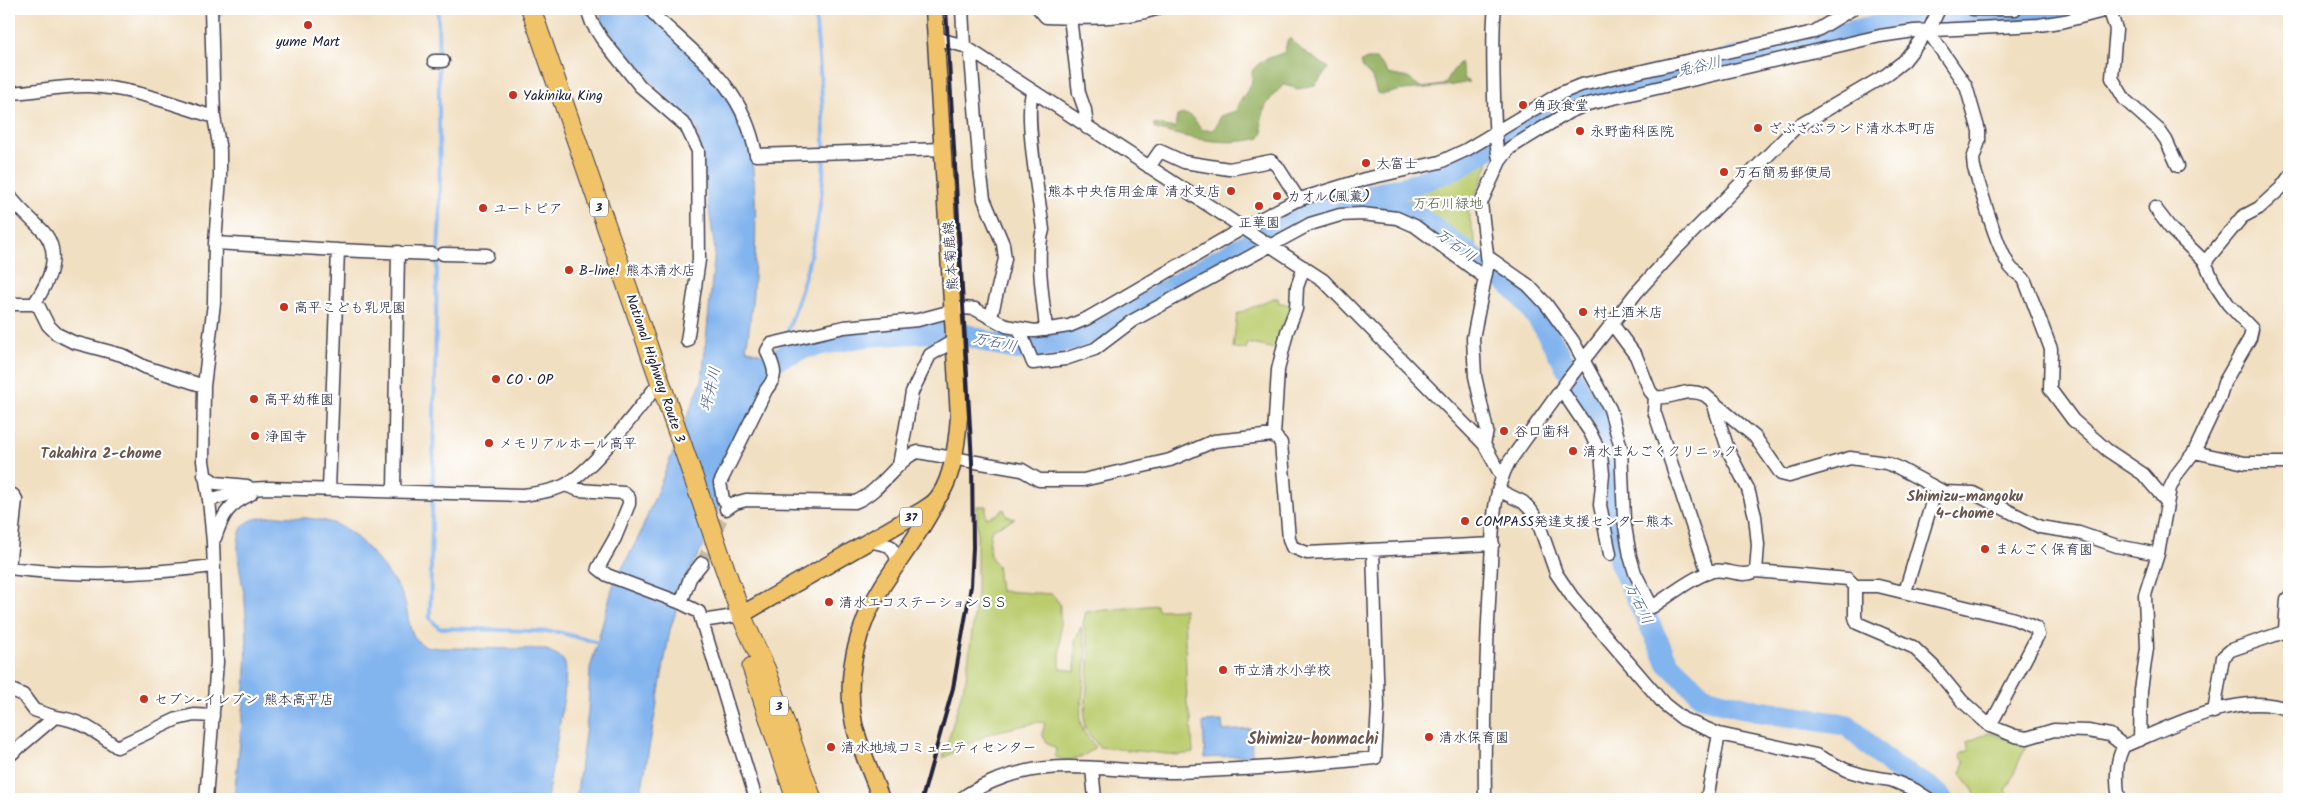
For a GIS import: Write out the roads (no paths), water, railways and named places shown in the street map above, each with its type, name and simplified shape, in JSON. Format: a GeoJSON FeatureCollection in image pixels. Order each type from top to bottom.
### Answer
{"type":"FeatureCollection","features":[{"type":"Feature","properties":{"kind":"highway","name":"National Highway Route 3"},"geometry":{"type":"LineString","coordinates":[[531,9],[741,614],[766,670],[812,799]]}},
{"type":"Feature","properties":{"kind":"highway","name":"National Highway Route 3"},"geometry":{"type":"LineString","coordinates":[[741,614],[753,671],[796,799]]}},
{"type":"Feature","properties":{"kind":"main road","name":"熊本菊鹿線"},"geometry":{"type":"LineString","coordinates":[[881,799],[854,725],[850,676],[857,640],[866,615],[926,522],[945,484],[953,460],[959,417],[934,9]]}},
{"type":"Feature","properties":{"kind":"main road","name":"37"},"geometry":{"type":"LineString","coordinates":[[741,614],[923,510],[937,500]]}},
{"type":"Feature","properties":{"kind":"street"},"geometry":{"type":"LineString","coordinates":[[206,799],[218,639],[214,542],[204,475],[204,386],[214,303],[215,244],[220,178],[220,150],[214,117],[211,9]]}},
{"type":"Feature","properties":{"kind":"street"},"geometry":{"type":"LineString","coordinates":[[587,9],[592,23],[602,39],[640,86],[686,126],[698,152],[699,260],[686,341]]}},
{"type":"Feature","properties":{"kind":"street"},"geometry":{"type":"LineString","coordinates":[[650,9],[659,20],[725,82],[745,115],[756,155],[944,149]]}},
{"type":"Feature","properties":{"kind":"street"},"geometry":{"type":"LineString","coordinates":[[962,9],[971,56],[980,170],[986,206],[1003,244],[1005,259],[990,317]]}},
{"type":"Feature","properties":{"kind":"street"},"geometry":{"type":"LineString","coordinates":[[1039,9],[1046,17],[1070,18],[1138,15],[1156,9]]}},
{"type":"Feature","properties":{"kind":"street"},"geometry":{"type":"LineString","coordinates":[[1484,444],[1487,431],[1477,385],[1472,338],[1486,267],[1482,203],[1497,146],[1495,9]]}},
{"type":"Feature","properties":{"kind":"street"},"geometry":{"type":"LineString","coordinates":[[1497,146],[1561,93],[1581,85],[1814,32],[1852,9]]}},
{"type":"Feature","properties":{"kind":"street"},"geometry":{"type":"LineString","coordinates":[[1973,9],[2015,9]]}},
{"type":"Feature","properties":{"kind":"street"},"geometry":{"type":"LineString","coordinates":[[2065,21],[2080,9]]}},
{"type":"Feature","properties":{"kind":"street"},"geometry":{"type":"LineString","coordinates":[[1274,435],[1214,440],[1170,460],[1083,480],[1048,482],[1039,480],[1022,470],[953,460],[918,452],[909,454],[871,493],[855,502],[746,500],[735,502],[728,508],[723,499],[720,483],[766,390],[774,380],[774,371],[768,351],[771,344],[844,327],[918,320],[954,313],[963,308],[975,309],[1021,332],[1069,326],[1088,318],[1299,200],[1365,179],[1440,162],[1466,150],[1497,146],[1510,148],[1569,112],[1588,104],[1880,36],[1929,29],[2033,26],[2065,21],[2110,9],[2116,29],[2112,78],[2125,100],[2159,130],[2166,140],[2178,166]]}},
{"type":"Feature","properties":{"kind":"street"},"geometry":{"type":"LineString","coordinates":[[1485,799],[1484,728],[1492,544],[1498,490],[1502,475],[1522,443],[1564,385],[1636,293],[1654,273],[1795,128],[1886,75],[1904,61],[1929,29],[1938,11]]}},
{"type":"Feature","properties":{"kind":"street"},"geometry":{"type":"LineString","coordinates":[[1070,18],[1078,84],[1085,110],[1087,128]]}},
{"type":"Feature","properties":{"kind":"street"},"geometry":{"type":"LineString","coordinates":[[1929,29],[1966,86],[1979,131],[1974,168],[2002,249],[2012,269],[2025,281],[2051,349],[2050,389],[2073,420],[2107,450],[2143,474],[2167,502]]}},
{"type":"Feature","properties":{"kind":"street"},"geometry":{"type":"LineString","coordinates":[[936,38],[969,49],[1322,280],[1360,316],[1484,444],[1502,475]]}},
{"type":"Feature","properties":{"kind":"street"},"geometry":{"type":"LineString","coordinates":[[9,93],[87,86],[122,89],[214,117]]}},
{"type":"Feature","properties":{"kind":"street"},"geometry":{"type":"LineString","coordinates":[[1033,91],[1029,99],[1030,122],[1043,230],[1041,255],[1046,330]]}},
{"type":"Feature","properties":{"kind":"street"},"geometry":{"type":"LineString","coordinates":[[1149,167],[1160,151],[1184,162],[1228,169],[1271,161],[1277,166],[1299,200]]}},
{"type":"Feature","properties":{"kind":"street"},"geometry":{"type":"LineString","coordinates":[[2205,262],[2242,217],[2259,208],[2289,178]]}},
{"type":"Feature","properties":{"kind":"street"},"geometry":{"type":"LineString","coordinates":[[9,195],[29,219],[43,230],[53,249],[54,259],[48,280],[34,304]]}},
{"type":"Feature","properties":{"kind":"street"},"geometry":{"type":"LineString","coordinates":[[2140,740],[2141,690],[2147,648],[2145,595],[2158,554],[2170,488],[2177,474],[2194,452],[2216,406],[2224,383],[2250,338],[2252,329],[2228,304],[2214,283],[2205,262],[2171,229],[2155,208]]}},
{"type":"Feature","properties":{"kind":"street"},"geometry":{"type":"LineString","coordinates":[[1021,332],[1033,363],[1040,364],[1087,353],[1132,321],[1269,244],[1310,224],[1340,215],[1362,214],[1397,218],[1415,226],[1486,267],[1528,285],[1546,304],[1573,341],[1581,363],[1610,409],[1623,466],[1626,537],[1635,573],[1652,607],[1708,573],[1721,570],[1750,575],[1756,572],[1848,579],[1855,586],[1878,586],[2014,619],[2036,628],[2038,635],[1990,726]]}},
{"type":"Feature","properties":{"kind":"street"},"geometry":{"type":"LineString","coordinates":[[215,244],[487,255]]}},
{"type":"Feature","properties":{"kind":"street"},"geometry":{"type":"LineString","coordinates":[[329,489],[338,250]]}},
{"type":"Feature","properties":{"kind":"street"},"geometry":{"type":"LineString","coordinates":[[394,490],[398,252]]}},
{"type":"Feature","properties":{"kind":"street"},"geometry":{"type":"LineString","coordinates":[[1304,267],[1297,287],[1296,309],[1287,332],[1278,370],[1274,435],[1280,442],[1289,539],[1292,547],[1307,553],[1492,544]]}},
{"type":"Feature","properties":{"kind":"street"},"geometry":{"type":"LineString","coordinates":[[9,304],[34,304],[39,307],[48,325],[58,334],[73,342],[122,355],[145,367],[204,386]]}},
{"type":"Feature","properties":{"kind":"street"},"geometry":{"type":"LineString","coordinates":[[1612,325],[1636,356],[1650,390],[1655,397],[1654,411],[1708,573]]}},
{"type":"Feature","properties":{"kind":"street"},"geometry":{"type":"LineString","coordinates":[[899,465],[912,392],[930,355],[955,340]]}},
{"type":"Feature","properties":{"kind":"street"},"geometry":{"type":"LineString","coordinates":[[209,500],[248,489],[267,488],[523,495],[544,493],[565,485],[581,473],[608,445],[660,382]]}},
{"type":"Feature","properties":{"kind":"street"},"geometry":{"type":"LineString","coordinates":[[1564,385],[1601,455],[1603,474],[1600,505],[1610,554]]}},
{"type":"Feature","properties":{"kind":"street"},"geometry":{"type":"LineString","coordinates":[[1655,397],[1662,398],[1686,391],[1696,391],[1705,395],[1755,438],[1781,474],[1788,476],[1850,458],[1856,458],[1897,467],[1944,492],[1973,493],[2040,527],[2079,533],[2117,546],[2158,554]]}},
{"type":"Feature","properties":{"kind":"street"},"geometry":{"type":"LineString","coordinates":[[1713,402],[1729,452],[1748,490],[1755,516],[1758,545],[1756,572]]}},
{"type":"Feature","properties":{"kind":"street"},"geometry":{"type":"LineString","coordinates":[[2194,452],[2245,462],[2289,463]]}},
{"type":"Feature","properties":{"kind":"street"},"geometry":{"type":"LineString","coordinates":[[204,475],[216,483],[267,488]]}},
{"type":"Feature","properties":{"kind":"street"},"geometry":{"type":"LineString","coordinates":[[565,485],[579,490],[624,493],[628,498],[629,504],[615,538],[598,568],[607,575],[676,601],[699,612],[756,799]]}},
{"type":"Feature","properties":{"kind":"street"},"geometry":{"type":"LineString","coordinates":[[214,542],[224,514],[233,502],[267,488]]}},
{"type":"Feature","properties":{"kind":"street"},"geometry":{"type":"LineString","coordinates":[[1905,592],[1936,489]]}},
{"type":"Feature","properties":{"kind":"street"},"geometry":{"type":"LineString","coordinates":[[1498,490],[1523,502],[1530,509],[1537,519],[1550,560],[1568,590],[1664,704],[1683,719],[1719,734],[1816,755],[1846,770],[1866,776],[1891,780],[1916,790],[1929,799]]}},
{"type":"Feature","properties":{"kind":"street"},"geometry":{"type":"LineString","coordinates":[[9,494],[13,495],[16,499],[9,568],[48,574],[127,575],[214,566]]}},
{"type":"Feature","properties":{"kind":"street"},"geometry":{"type":"LineString","coordinates":[[869,541],[890,546],[896,556],[897,565]]}},
{"type":"Feature","properties":{"kind":"street"},"geometry":{"type":"LineString","coordinates":[[961,799],[968,793],[1016,772],[1049,766],[1181,772],[1304,766],[1375,758],[1378,706],[1373,550]]}},
{"type":"Feature","properties":{"kind":"street"},"geometry":{"type":"LineString","coordinates":[[676,601],[702,562]]}},
{"type":"Feature","properties":{"kind":"street"},"geometry":{"type":"LineString","coordinates":[[1855,586],[1854,617],[1857,624],[1912,647],[1934,666],[1962,701],[1990,726],[2015,736],[2027,738],[2054,730],[2088,731],[2110,735],[2124,746]]}},
{"type":"Feature","properties":{"kind":"street"},"geometry":{"type":"LineString","coordinates":[[2214,712],[2222,657],[2231,650],[2281,634],[2284,630],[2287,599],[2289,597]]}},
{"type":"Feature","properties":{"kind":"street"},"geometry":{"type":"LineString","coordinates":[[702,621],[741,614]]}},
{"type":"Feature","properties":{"kind":"street"},"geometry":{"type":"LineString","coordinates":[[9,690],[23,695],[34,710],[54,717],[72,719],[84,724],[117,746],[177,719],[194,715],[213,716]]}},
{"type":"Feature","properties":{"kind":"street"},"geometry":{"type":"LineString","coordinates":[[2119,799],[2116,779],[2120,753],[2124,746],[2214,712],[2238,705],[2256,704],[2289,710]]}},
{"type":"Feature","properties":{"kind":"street"},"geometry":{"type":"LineString","coordinates":[[9,756],[54,717]]}},
{"type":"Feature","properties":{"kind":"street"},"geometry":{"type":"LineString","coordinates":[[1707,799],[1719,734]]}},
{"type":"Feature","properties":{"kind":"street"},"geometry":{"type":"LineString","coordinates":[[1092,768],[1095,799]]}},
{"type":"Feature","properties":{"kind":"water","name":"坪井川"},"geometry":{"type":"Polygon","coordinates":[[[600,9],[644,9],[712,75],[724,89],[742,119],[749,142],[753,169],[756,233],[753,297],[746,349],[765,355],[770,378],[716,483],[719,506],[703,547],[689,571],[670,630],[640,799],[576,799],[588,712],[590,669],[613,586],[640,534],[702,380],[715,250],[697,127],[631,61],[602,21],[600,9]]]}},
{"type":"Feature","properties":{"kind":"water"},"geometry":{"type":"Polygon","coordinates":[[[278,516],[327,521],[342,527],[358,539],[394,581],[404,599],[411,630],[423,645],[438,648],[543,649],[556,654],[564,661],[566,673],[565,689],[547,799],[234,799],[247,651],[245,602],[238,556],[239,538],[241,530],[248,522],[278,516]]]}},
{"type":"Feature","properties":{"kind":"water"},"geometry":{"type":"Polygon","coordinates":[[[1222,721],[1223,731],[1251,729],[1252,755],[1205,758],[1203,722],[1222,721]]]}},
{"type":"Feature","properties":{"kind":"waterway"},"geometry":{"type":"LineString","coordinates":[[218,17],[224,9]]}},
{"type":"Feature","properties":{"kind":"waterway"},"geometry":{"type":"LineString","coordinates":[[438,9],[440,216],[437,268],[430,618],[439,628],[558,632],[602,644]]}},
{"type":"Feature","properties":{"kind":"waterway"},"geometry":{"type":"LineString","coordinates":[[785,339],[801,292],[813,244],[824,170],[824,129],[815,9]]}},
{"type":"Feature","properties":{"kind":"waterway","name":"兎谷川"},"geometry":{"type":"LineString","coordinates":[[749,370],[803,348],[866,336],[947,331],[1021,349],[1045,347],[1067,341],[1111,323],[1297,216],[1323,207],[1409,186],[1457,168],[1561,105],[1608,87],[1894,22],[2027,16],[2059,9]]}},
{"type":"Feature","properties":{"kind":"waterway","name":"万石川"},"geometry":{"type":"LineString","coordinates":[[1364,198],[1411,212],[1434,228],[1502,278],[1522,297],[1544,327],[1585,400],[1603,426],[1612,454],[1615,535],[1620,563],[1668,663],[1703,697],[1757,711],[1847,725],[1892,766],[1931,788],[1943,799]]}},
{"type":"Feature","properties":{"kind":"waterway"},"geometry":{"type":"LineString","coordinates":[[781,356],[782,345]]}},
{"type":"Feature","properties":{"kind":"tunnel"},"geometry":{"type":"LineString","coordinates":[[702,563],[726,509]]}},
{"type":"Feature","properties":{"kind":"railway"},"geometry":{"type":"LineString","coordinates":[[922,799],[953,688],[971,586],[973,547],[972,462],[946,9]]}},
{"type":"Feature","properties":{"kind":"place","name":"yume Mart"},"geometry":{"type":"Point","coordinates":[308,25]}},
{"type":"Feature","properties":{"kind":"place","name":"Yakiniku King"},"geometry":{"type":"Point","coordinates":[513,95]}},
{"type":"Feature","properties":{"kind":"place","name":"角政食堂"},"geometry":{"type":"Point","coordinates":[1523,105]}},
{"type":"Feature","properties":{"kind":"place","name":"ざぶざぶランド清水本町店"},"geometry":{"type":"Point","coordinates":[1758,128]}},
{"type":"Feature","properties":{"kind":"place","name":"永野歯科医院"},"geometry":{"type":"Point","coordinates":[1580,131]}},
{"type":"Feature","properties":{"kind":"place","name":"大富士"},"geometry":{"type":"Point","coordinates":[1366,163]}},
{"type":"Feature","properties":{"kind":"place","name":"万石簡易郵便局"},"geometry":{"type":"Point","coordinates":[1724,172]}},
{"type":"Feature","properties":{"kind":"place","name":"熊本中央信用金庫 清水支店"},"geometry":{"type":"Point","coordinates":[1231,191]}},
{"type":"Feature","properties":{"kind":"place","name":"カオル(風薫)"},"geometry":{"type":"Point","coordinates":[1277,196]}},
{"type":"Feature","properties":{"kind":"place","name":"正華園"},"geometry":{"type":"Point","coordinates":[1259,206]}},
{"type":"Feature","properties":{"kind":"place","name":"ユートピア"},"geometry":{"type":"Point","coordinates":[483,208]}},
{"type":"Feature","properties":{"kind":"place","name":"B-line! 熊本清水店"},"geometry":{"type":"Point","coordinates":[569,270]}},
{"type":"Feature","properties":{"kind":"place","name":"高平こども乳児園"},"geometry":{"type":"Point","coordinates":[284,307]}},
{"type":"Feature","properties":{"kind":"place","name":"村上酒米店"},"geometry":{"type":"Point","coordinates":[1583,312]}},
{"type":"Feature","properties":{"kind":"place","name":"CO・OP"},"geometry":{"type":"Point","coordinates":[496,379]}},
{"type":"Feature","properties":{"kind":"place","name":"高平幼稚園"},"geometry":{"type":"Point","coordinates":[254,399]}},
{"type":"Feature","properties":{"kind":"place","name":"谷口歯科"},"geometry":{"type":"Point","coordinates":[1504,431]}},
{"type":"Feature","properties":{"kind":"place","name":"浄国寺"},"geometry":{"type":"Point","coordinates":[255,436]}},
{"type":"Feature","properties":{"kind":"place","name":"メモリアルホール高平"},"geometry":{"type":"Point","coordinates":[489,443]}},
{"type":"Feature","properties":{"kind":"place","name":"清水まんごくクリニック"},"geometry":{"type":"Point","coordinates":[1573,451]}},
{"type":"Feature","properties":{"kind":"place","name":"COMPASS発達支援センター熊本"},"geometry":{"type":"Point","coordinates":[1465,521]}},
{"type":"Feature","properties":{"kind":"place","name":"まんごく保育園"},"geometry":{"type":"Point","coordinates":[1985,549]}},
{"type":"Feature","properties":{"kind":"place","name":"清水エコステーションＳＳ"},"geometry":{"type":"Point","coordinates":[829,602]}},
{"type":"Feature","properties":{"kind":"place","name":"市立清水小学校"},"geometry":{"type":"Point","coordinates":[1223,670]}},
{"type":"Feature","properties":{"kind":"place","name":"セブン-イレブン 熊本高平店"},"geometry":{"type":"Point","coordinates":[144,699]}},
{"type":"Feature","properties":{"kind":"place","name":"清水保育園"},"geometry":{"type":"Point","coordinates":[1429,737]}},
{"type":"Feature","properties":{"kind":"place","name":"清水地域コミュニティセンター"},"geometry":{"type":"Point","coordinates":[831,747]}},
{"type":"Feature","properties":{"kind":"district","name":"Takahira 2-chome"},"geometry":{"type":"Point","coordinates":[101,453]}},
{"type":"Feature","properties":{"kind":"district","name":"Shimizu-mangoku 4-chome"},"geometry":{"type":"Point","coordinates":[1965,504]}},
{"type":"Feature","properties":{"kind":"district","name":"Shimizu-honmachi"},"geometry":{"type":"Point","coordinates":[1313,738]}},
{"type":"Feature","properties":{"kind":"park label","name":"万石川緑地"},"geometry":{"type":"Point","coordinates":[1448,203]}}]}
